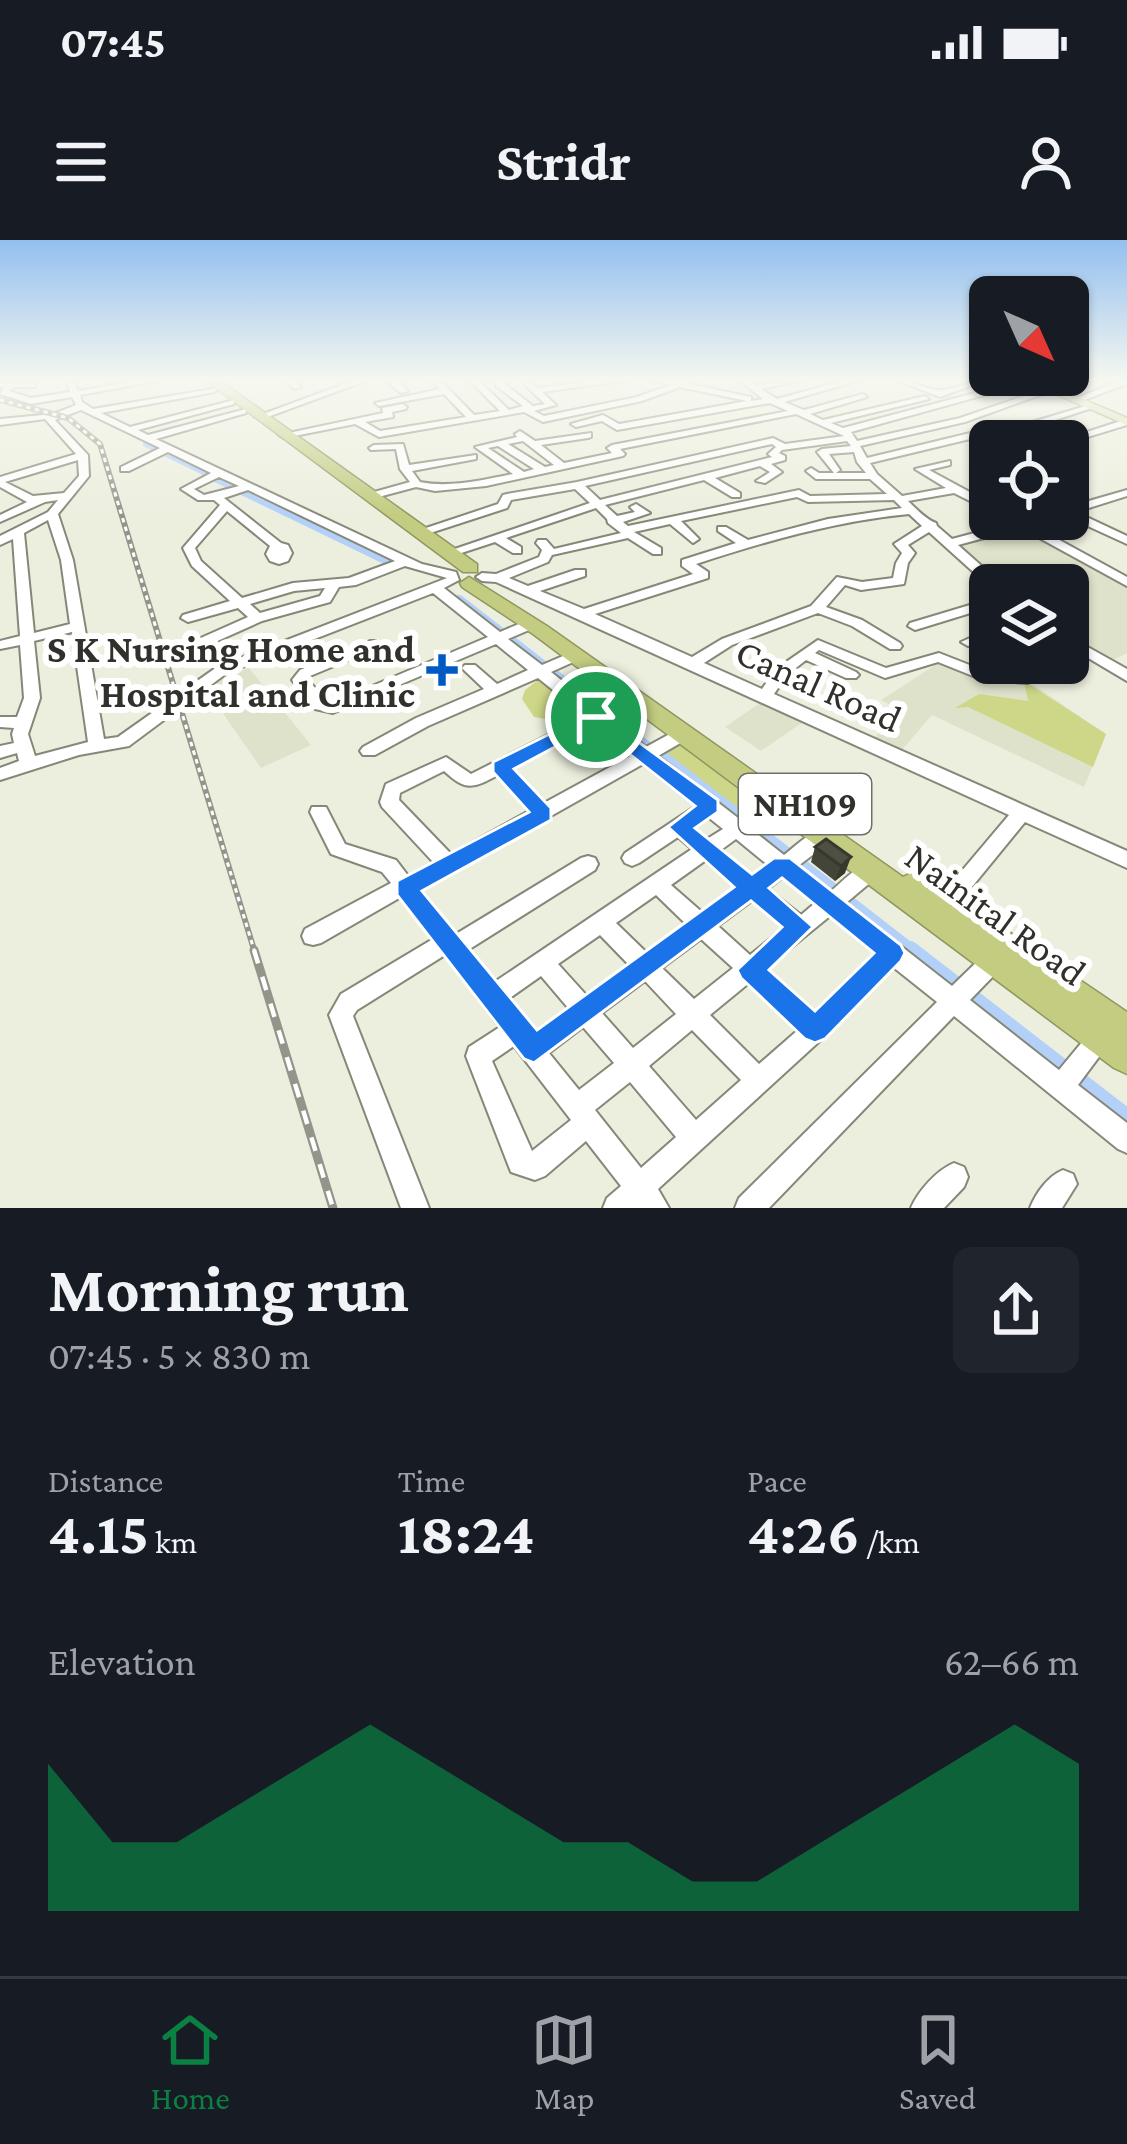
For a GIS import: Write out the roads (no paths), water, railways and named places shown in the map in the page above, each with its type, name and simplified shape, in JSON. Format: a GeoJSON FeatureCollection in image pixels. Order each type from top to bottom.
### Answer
{"type":"FeatureCollection","features":[{"type":"Feature","properties":{"kind":"highway","name":"Nainital Road"},"geometry":{"type":"LineString","coordinates":[[268,425],[420,532],[509,632],[876,865],[994,960],[1114,1035]]}},
{"type":"Feature","properties":{"kind":"highway","name":"Nainital Road"},"geometry":{"type":"LineString","coordinates":[[269,425],[460,573],[609,710],[683,734],[823,837],[946,904],[1114,1035],[1127,1056]]}},
{"type":"Feature","properties":{"kind":"street"},"geometry":{"type":"LineString","coordinates":[[0,542],[52,514],[84,476],[83,455],[53,425]]}},
{"type":"Feature","properties":{"kind":"street","name":"Canal Road"},"geometry":{"type":"LineString","coordinates":[[120,425],[406,561],[530,590],[1127,860]]}},
{"type":"Feature","properties":{"kind":"street"},"geometry":{"type":"LineString","coordinates":[[129,430],[146,425]]}},
{"type":"Feature","properties":{"kind":"street"},"geometry":{"type":"LineString","coordinates":[[145,439],[195,425]]}},
{"type":"Feature","properties":{"kind":"street"},"geometry":{"type":"LineString","coordinates":[[207,425],[220,433]]}},
{"type":"Feature","properties":{"kind":"street"},"geometry":{"type":"LineString","coordinates":[[284,435],[335,425]]}},
{"type":"Feature","properties":{"kind":"street"},"geometry":{"type":"LineString","coordinates":[[362,425],[376,434],[430,425]]}},
{"type":"Feature","properties":{"kind":"street"},"geometry":{"type":"LineString","coordinates":[[473,425],[485,447],[522,475]]}},
{"type":"Feature","properties":{"kind":"street"},"geometry":{"type":"LineString","coordinates":[[698,425],[707,429]]}},
{"type":"Feature","properties":{"kind":"street"},"geometry":{"type":"LineString","coordinates":[[362,493],[416,484],[440,493],[620,454],[612,448],[736,425]]}},
{"type":"Feature","properties":{"kind":"street"},"geometry":{"type":"LineString","coordinates":[[748,428],[762,425]]}},
{"type":"Feature","properties":{"kind":"street"},"geometry":{"type":"LineString","coordinates":[[827,425],[851,441],[873,476],[974,564]]}},
{"type":"Feature","properties":{"kind":"street"},"geometry":{"type":"LineString","coordinates":[[835,470],[821,452],[906,425]]}},
{"type":"Feature","properties":{"kind":"street"},"geometry":{"type":"LineString","coordinates":[[778,450],[923,425]]}},
{"type":"Feature","properties":{"kind":"street"},"geometry":{"type":"LineString","coordinates":[[862,462],[1027,425]]}},
{"type":"Feature","properties":{"kind":"street"},"geometry":{"type":"LineString","coordinates":[[544,428],[516,431],[562,466]]}},
{"type":"Feature","properties":{"kind":"street"},"geometry":{"type":"LineString","coordinates":[[392,432],[405,469],[416,484]]}},
{"type":"Feature","properties":{"kind":"street"},"geometry":{"type":"LineString","coordinates":[[685,434],[709,444]]}},
{"type":"Feature","properties":{"kind":"street"},"geometry":{"type":"LineString","coordinates":[[434,455],[588,435]]}},
{"type":"Feature","properties":{"kind":"street"},"geometry":{"type":"LineString","coordinates":[[659,439],[674,448]]}},
{"type":"Feature","properties":{"kind":"street"},"geometry":{"type":"LineString","coordinates":[[420,532],[503,506],[507,497],[746,447],[772,442],[782,458],[597,504],[496,537],[460,573]]}},
{"type":"Feature","properties":{"kind":"street"},"geometry":{"type":"LineString","coordinates":[[374,448],[419,443]]}},
{"type":"Feature","properties":{"kind":"street"},"geometry":{"type":"LineString","coordinates":[[572,445],[588,460]]}},
{"type":"Feature","properties":{"kind":"street"},"geometry":{"type":"LineString","coordinates":[[405,469],[485,447],[542,470]]}},
{"type":"Feature","properties":{"kind":"street"},"geometry":{"type":"LineString","coordinates":[[125,469],[166,449]]}},
{"type":"Feature","properties":{"kind":"street"},"geometry":{"type":"LineString","coordinates":[[0,482],[83,455]]}},
{"type":"Feature","properties":{"kind":"street"},"geometry":{"type":"LineString","coordinates":[[528,461],[549,457]]}},
{"type":"Feature","properties":{"kind":"street"},"geometry":{"type":"LineString","coordinates":[[946,463],[920,469],[969,497]]}},
{"type":"Feature","properties":{"kind":"street"},"geometry":{"type":"LineString","coordinates":[[761,481],[778,472],[764,464]]}},
{"type":"Feature","properties":{"kind":"street"},"geometry":{"type":"LineString","coordinates":[[811,471],[816,476],[873,476]]}},
{"type":"Feature","properties":{"kind":"street"},"geometry":{"type":"LineString","coordinates":[[216,474],[186,489],[220,501],[280,548]]}},
{"type":"Feature","properties":{"kind":"street"},"geometry":{"type":"LineString","coordinates":[[708,478],[736,495]]}},
{"type":"Feature","properties":{"kind":"street"},"geometry":{"type":"LineString","coordinates":[[0,482],[32,500],[68,496]]}},
{"type":"Feature","properties":{"kind":"street"},"geometry":{"type":"LineString","coordinates":[[577,485],[622,528],[657,551]]}},
{"type":"Feature","properties":{"kind":"street"},"geometry":{"type":"LineString","coordinates":[[670,487],[682,496]]}},
{"type":"Feature","properties":{"kind":"street"},"geometry":{"type":"LineString","coordinates":[[245,488],[220,501],[189,548],[196,562],[257,618]]}},
{"type":"Feature","properties":{"kind":"street"},"geometry":{"type":"LineString","coordinates":[[0,752],[26,755],[123,742],[204,680],[460,573],[544,559],[549,546],[788,489],[808,499],[900,498],[956,490]]}},
{"type":"Feature","properties":{"kind":"street"},"geometry":{"type":"LineString","coordinates":[[1089,505],[1127,493]]}},
{"type":"Feature","properties":{"kind":"street"},"geometry":{"type":"LineString","coordinates":[[7,516],[42,500]]}},
{"type":"Feature","properties":{"kind":"street"},"geometry":{"type":"LineString","coordinates":[[622,528],[644,513],[636,507]]}},
{"type":"Feature","properties":{"kind":"street"},"geometry":{"type":"LineString","coordinates":[[583,614],[703,575],[686,563],[753,542],[834,518],[915,511]]}},
{"type":"Feature","properties":{"kind":"street"},"geometry":{"type":"LineString","coordinates":[[52,514],[68,560],[98,745]]}},
{"type":"Feature","properties":{"kind":"street"},"geometry":{"type":"LineString","coordinates":[[673,520],[693,539]]}},
{"type":"Feature","properties":{"kind":"street"},"geometry":{"type":"LineString","coordinates":[[1089,522],[1127,540]]}},
{"type":"Feature","properties":{"kind":"street"},"geometry":{"type":"LineString","coordinates":[[692,664],[727,642],[817,608],[842,580],[861,586],[899,581],[909,553],[900,544],[932,525]]}},
{"type":"Feature","properties":{"kind":"street"},"geometry":{"type":"LineString","coordinates":[[738,526],[753,542]]}},
{"type":"Feature","properties":{"kind":"street"},"geometry":{"type":"LineString","coordinates":[[722,529],[753,542]]}},
{"type":"Feature","properties":{"kind":"street"},"geometry":{"type":"LineString","coordinates":[[1112,534],[1127,529]]}},
{"type":"Feature","properties":{"kind":"street"},"geometry":{"type":"LineString","coordinates":[[18,532],[32,698],[20,734],[26,755]]}},
{"type":"Feature","properties":{"kind":"street"},"geometry":{"type":"LineString","coordinates":[[496,537],[517,550]]}},
{"type":"Feature","properties":{"kind":"street"},"geometry":{"type":"LineString","coordinates":[[952,543],[969,538]]}},
{"type":"Feature","properties":{"kind":"street"},"geometry":{"type":"LineString","coordinates":[[1050,540],[1127,582]]}},
{"type":"Feature","properties":{"kind":"street"},"geometry":{"type":"LineString","coordinates":[[188,618],[293,587],[333,586],[406,561]]}},
{"type":"Feature","properties":{"kind":"street"},"geometry":{"type":"LineString","coordinates":[[1108,572],[1127,568]]}},
{"type":"Feature","properties":{"kind":"street"},"geometry":{"type":"LineString","coordinates":[[530,590],[580,573]]}},
{"type":"Feature","properties":{"kind":"street"},"geometry":{"type":"LineString","coordinates":[[200,644],[257,618],[325,598],[333,586]]}},
{"type":"Feature","properties":{"kind":"street"},"geometry":{"type":"LineString","coordinates":[[817,608],[895,646]]}},
{"type":"Feature","properties":{"kind":"street"},"geometry":{"type":"LineString","coordinates":[[915,626],[969,609]]}},
{"type":"Feature","properties":{"kind":"street"},"geometry":{"type":"LineString","coordinates":[[0,645],[76,627]]}},
{"type":"Feature","properties":{"kind":"street"},"geometry":{"type":"LineString","coordinates":[[375,644],[300,680],[327,709],[384,696],[509,632],[560,663],[710,806],[743,824],[836,898],[892,953],[959,996],[1068,1079],[1127,1140]]}},
{"type":"Feature","properties":{"kind":"street"},"geometry":{"type":"LineString","coordinates":[[286,644],[314,670]]}},
{"type":"Feature","properties":{"kind":"street"},"geometry":{"type":"LineString","coordinates":[[765,696],[781,672],[818,644],[885,673],[939,658],[969,671]]}},
{"type":"Feature","properties":{"kind":"street"},"geometry":{"type":"LineString","coordinates":[[1089,652],[1122,667]]}},
{"type":"Feature","properties":{"kind":"street"},"geometry":{"type":"LineString","coordinates":[[804,654],[851,676]]}},
{"type":"Feature","properties":{"kind":"street"},"geometry":{"type":"LineString","coordinates":[[369,751],[560,663]]}},
{"type":"Feature","properties":{"kind":"street"},"geometry":{"type":"LineString","coordinates":[[470,668],[495,692]]}},
{"type":"Feature","properties":{"kind":"street"},"geometry":{"type":"LineString","coordinates":[[449,865],[389,802],[388,794],[446,763],[469,782],[609,710]]}},
{"type":"Feature","properties":{"kind":"street"},"geometry":{"type":"LineString","coordinates":[[0,722],[23,723]]}},
{"type":"Feature","properties":{"kind":"street"},"geometry":{"type":"LineString","coordinates":[[313,936],[544,814],[683,734]]}},
{"type":"Feature","properties":{"kind":"street"},"geometry":{"type":"LineString","coordinates":[[0,775],[26,755]]}},
{"type":"Feature","properties":{"kind":"street"},"geometry":{"type":"LineString","coordinates":[[500,767],[544,814]]}},
{"type":"Feature","properties":{"kind":"street"},"geometry":{"type":"LineString","coordinates":[[493,995],[776,802]]}},
{"type":"Feature","properties":{"kind":"street"},"geometry":{"type":"LineString","coordinates":[[632,858],[710,806]]}},
{"type":"Feature","properties":{"kind":"street"},"geometry":{"type":"LineString","coordinates":[[319,812],[338,849],[382,862],[405,887],[648,1198]]}},
{"type":"Feature","properties":{"kind":"street"},"geometry":{"type":"LineString","coordinates":[[946,904],[1021,813]]}},
{"type":"Feature","properties":{"kind":"street"},"geometry":{"type":"LineString","coordinates":[[679,827],[800,927]]}},
{"type":"Feature","properties":{"kind":"street"},"geometry":{"type":"LineString","coordinates":[[823,837],[584,1010],[478,1056],[521,1162],[535,1166],[631,1066],[876,865]]}},
{"type":"Feature","properties":{"kind":"street"},"geometry":{"type":"LineString","coordinates":[[415,1208],[340,1015],[349,1002],[587,864]]}},
{"type":"Feature","properties":{"kind":"street"},"geometry":{"type":"LineString","coordinates":[[656,883],[815,1030]]}},
{"type":"Feature","properties":{"kind":"street"},"geometry":{"type":"LineString","coordinates":[[600,921],[759,1082]]}},
{"type":"Feature","properties":{"kind":"street"},"geometry":{"type":"LineString","coordinates":[[617,1208],[648,1198],[695,1139],[892,953]]}},
{"type":"Feature","properties":{"kind":"street"},"geometry":{"type":"LineString","coordinates":[[749,1208],[994,960]]}},
{"type":"Feature","properties":{"kind":"street"},"geometry":{"type":"LineString","coordinates":[[542,962],[695,1139]]}},
{"type":"Feature","properties":{"kind":"street"},"geometry":{"type":"LineString","coordinates":[[1068,1079],[1114,1035]]}},
{"type":"Feature","properties":{"kind":"street"},"geometry":{"type":"LineString","coordinates":[[925,1208],[954,1177]]}},
{"type":"Feature","properties":{"kind":"street"},"geometry":{"type":"LineString","coordinates":[[1044,1208],[1063,1184]]}},
{"type":"Feature","properties":{"kind":"waterway"},"geometry":{"type":"LineString","coordinates":[[146,444],[212,476]]}},
{"type":"Feature","properties":{"kind":"waterway"},"geometry":{"type":"LineString","coordinates":[[206,473],[388,561]]}},
{"type":"Feature","properties":{"kind":"waterway"},"geometry":{"type":"LineString","coordinates":[[459,600],[656,753]]}},
{"type":"Feature","properties":{"kind":"waterway"},"geometry":{"type":"LineString","coordinates":[[652,750],[914,953]]}},
{"type":"Feature","properties":{"kind":"waterway"},"geometry":{"type":"LineString","coordinates":[[910,950],[1127,1118]]}},
{"type":"Feature","properties":{"kind":"railway"},"geometry":{"type":"LineString","coordinates":[[77,425],[100,444],[255,953]]}},
{"type":"Feature","properties":{"kind":"railway"},"geometry":{"type":"LineString","coordinates":[[254,950],[333,1208]]}},
{"type":"Feature","properties":{"kind":"place","name":"S K Nursing Home and Hospital and Clinic"},"geometry":{"type":"Point","coordinates":[442,670]}}]}
